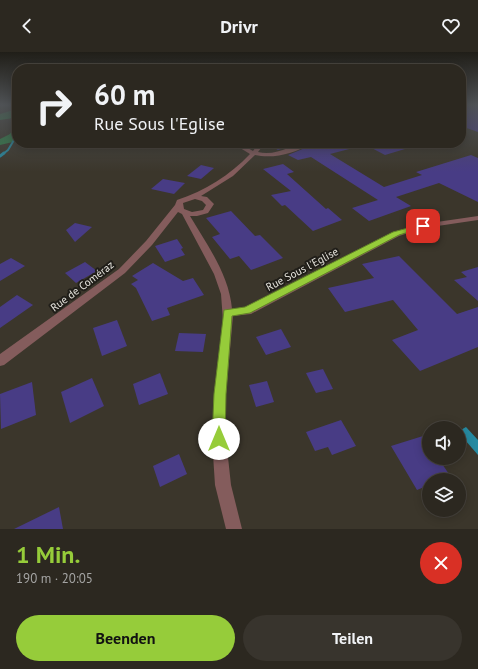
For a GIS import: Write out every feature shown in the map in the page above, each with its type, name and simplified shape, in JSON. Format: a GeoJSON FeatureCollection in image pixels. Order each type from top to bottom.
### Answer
{"type":"FeatureCollection","features":[{"type":"Feature","properties":{"kind":"street"},"geometry":{"type":"LineString","coordinates":[[243,148],[254,155],[274,155],[293,148]]}},
{"type":"Feature","properties":{"kind":"street","name":"Rue de Coméraz"},"geometry":{"type":"LineString","coordinates":[[0,361],[122,271],[148,244],[182,201],[192,198],[216,184],[254,155],[259,148]]}},
{"type":"Feature","properties":{"kind":"street"},"geometry":{"type":"LineString","coordinates":[[196,235],[198,221],[210,207],[210,202],[216,184]]}},
{"type":"Feature","properties":{"kind":"street"},"geometry":{"type":"LineString","coordinates":[[192,198],[203,198],[210,202]]}},
{"type":"Feature","properties":{"kind":"street"},"geometry":{"type":"LineString","coordinates":[[178,207],[186,214],[196,235],[222,279],[226,294],[228,313],[220,394],[219,439],[224,484],[234,529]]}},
{"type":"Feature","properties":{"kind":"street"},"geometry":{"type":"LineString","coordinates":[[168,218],[186,214],[197,214],[206,211]]}},
{"type":"Feature","properties":{"kind":"street","name":"Rue Sous l'Eglise"},"geometry":{"type":"LineString","coordinates":[[228,313],[247,310],[254,307],[396,234],[423,226],[478,218]]}},
{"type":"Feature","properties":{"kind":"green space"},"geometry":{"type":"Polygon","coordinates":[[[12,130],[12,142],[0,145],[0,139],[10,134],[12,130]]]}},
{"type":"Feature","properties":{"kind":"water"},"geometry":{"type":"Polygon","coordinates":[[[466,427],[478,440],[478,455],[466,441],[466,427]]]}},
{"type":"Feature","properties":{"kind":"building"},"geometry":{"type":"Polygon","coordinates":[[[466,127],[478,127],[478,132],[466,128],[466,127]]]}},
{"type":"Feature","properties":{"kind":"building"},"geometry":{"type":"Polygon","coordinates":[[[305,148],[353,148],[330,154],[384,187],[422,175],[416,172],[471,155],[478,158],[478,202],[439,183],[396,197],[411,206],[369,221],[352,208],[378,200],[311,157],[298,160],[288,155],[305,148]]]}},
{"type":"Feature","properties":{"kind":"building"},"geometry":{"type":"Polygon","coordinates":[[[372,148],[408,148],[385,155],[372,148]]]}},
{"type":"Feature","properties":{"kind":"building"},"geometry":{"type":"Polygon","coordinates":[[[283,164],[294,172],[287,174],[326,209],[328,208],[342,220],[313,231],[285,205],[282,206],[271,195],[291,191],[263,169],[283,164]]]}},
{"type":"Feature","properties":{"kind":"building"},"geometry":{"type":"Polygon","coordinates":[[[201,165],[214,168],[201,179],[187,176],[201,165]]]}},
{"type":"Feature","properties":{"kind":"building"},"geometry":{"type":"Polygon","coordinates":[[[163,179],[185,183],[174,194],[151,189],[163,179]]]}},
{"type":"Feature","properties":{"kind":"building"},"geometry":{"type":"Polygon","coordinates":[[[231,211],[255,236],[260,235],[283,258],[251,270],[239,256],[230,259],[212,237],[220,234],[206,218],[231,211]]]}},
{"type":"Feature","properties":{"kind":"building"},"geometry":{"type":"Polygon","coordinates":[[[75,223],[92,227],[75,242],[66,230],[75,223]]]}},
{"type":"Feature","properties":{"kind":"building"},"geometry":{"type":"Polygon","coordinates":[[[177,239],[183,248],[181,249],[185,255],[165,262],[155,246],[177,239]]]}},
{"type":"Feature","properties":{"kind":"building"},"geometry":{"type":"Polygon","coordinates":[[[399,256],[457,314],[478,307],[478,347],[420,371],[392,340],[418,330],[393,300],[345,312],[328,288],[374,278],[362,264],[399,256]]]}},
{"type":"Feature","properties":{"kind":"building"},"geometry":{"type":"Polygon","coordinates":[[[11,258],[25,266],[0,281],[0,264],[11,258]]]}},
{"type":"Feature","properties":{"kind":"building"},"geometry":{"type":"Polygon","coordinates":[[[85,262],[97,271],[76,283],[65,273],[85,262]]]}},
{"type":"Feature","properties":{"kind":"building"},"geometry":{"type":"Polygon","coordinates":[[[153,263],[183,281],[193,278],[204,295],[167,308],[170,315],[152,321],[136,288],[131,284],[138,280],[132,276],[153,263]]]}},
{"type":"Feature","properties":{"kind":"building"},"geometry":{"type":"Polygon","coordinates":[[[478,267],[478,301],[454,280],[467,277],[461,272],[478,267]]]}},
{"type":"Feature","properties":{"kind":"building"},"geometry":{"type":"Polygon","coordinates":[[[17,295],[33,305],[0,328],[0,307],[17,295]]]}},
{"type":"Feature","properties":{"kind":"building"},"geometry":{"type":"Polygon","coordinates":[[[117,320],[127,346],[102,356],[93,328],[117,320]]]}},
{"type":"Feature","properties":{"kind":"building"},"geometry":{"type":"Polygon","coordinates":[[[281,329],[291,347],[266,355],[256,337],[281,329]]]}},
{"type":"Feature","properties":{"kind":"building"},"geometry":{"type":"Polygon","coordinates":[[[179,333],[206,334],[203,352],[175,351],[179,333]]]}},
{"type":"Feature","properties":{"kind":"building"},"geometry":{"type":"Polygon","coordinates":[[[323,369],[333,389],[316,393],[306,373],[323,369]]]}},
{"type":"Feature","properties":{"kind":"building"},"geometry":{"type":"Polygon","coordinates":[[[160,373],[168,394],[139,405],[133,384],[160,373]]]}},
{"type":"Feature","properties":{"kind":"building"},"geometry":{"type":"Polygon","coordinates":[[[92,378],[104,406],[70,423],[61,392],[92,378]]]}},
{"type":"Feature","properties":{"kind":"building"},"geometry":{"type":"Polygon","coordinates":[[[267,381],[274,402],[256,407],[249,385],[267,381]]]}},
{"type":"Feature","properties":{"kind":"building"},"geometry":{"type":"Polygon","coordinates":[[[32,382],[36,415],[1,429],[0,394],[32,382]]]}},
{"type":"Feature","properties":{"kind":"building"},"geometry":{"type":"Polygon","coordinates":[[[341,420],[356,446],[332,455],[328,447],[315,451],[306,432],[341,420]]]}},
{"type":"Feature","properties":{"kind":"building"},"geometry":{"type":"Polygon","coordinates":[[[422,436],[422,465],[443,465],[448,473],[422,473],[422,488],[417,490],[391,446],[422,436]]]}},
{"type":"Feature","properties":{"kind":"building"},"geometry":{"type":"Polygon","coordinates":[[[179,454],[187,474],[160,487],[153,466],[179,454]]]}},
{"type":"Feature","properties":{"kind":"building"},"geometry":{"type":"Polygon","coordinates":[[[59,507],[63,529],[14,529],[59,507]]]}},
{"type":"Feature","properties":{"kind":"waterway"},"geometry":{"type":"LineString","coordinates":[[3,154],[8,150],[12,143]]}},
{"type":"Feature","properties":{"kind":"waterway"},"geometry":{"type":"LineString","coordinates":[[0,156],[4,153]]}},
{"type":"Feature","properties":{"kind":"route"},"geometry":{"type":"LineString","coordinates":[[219,439],[220,394],[228,313],[247,310],[396,234],[423,226]]}}]}
